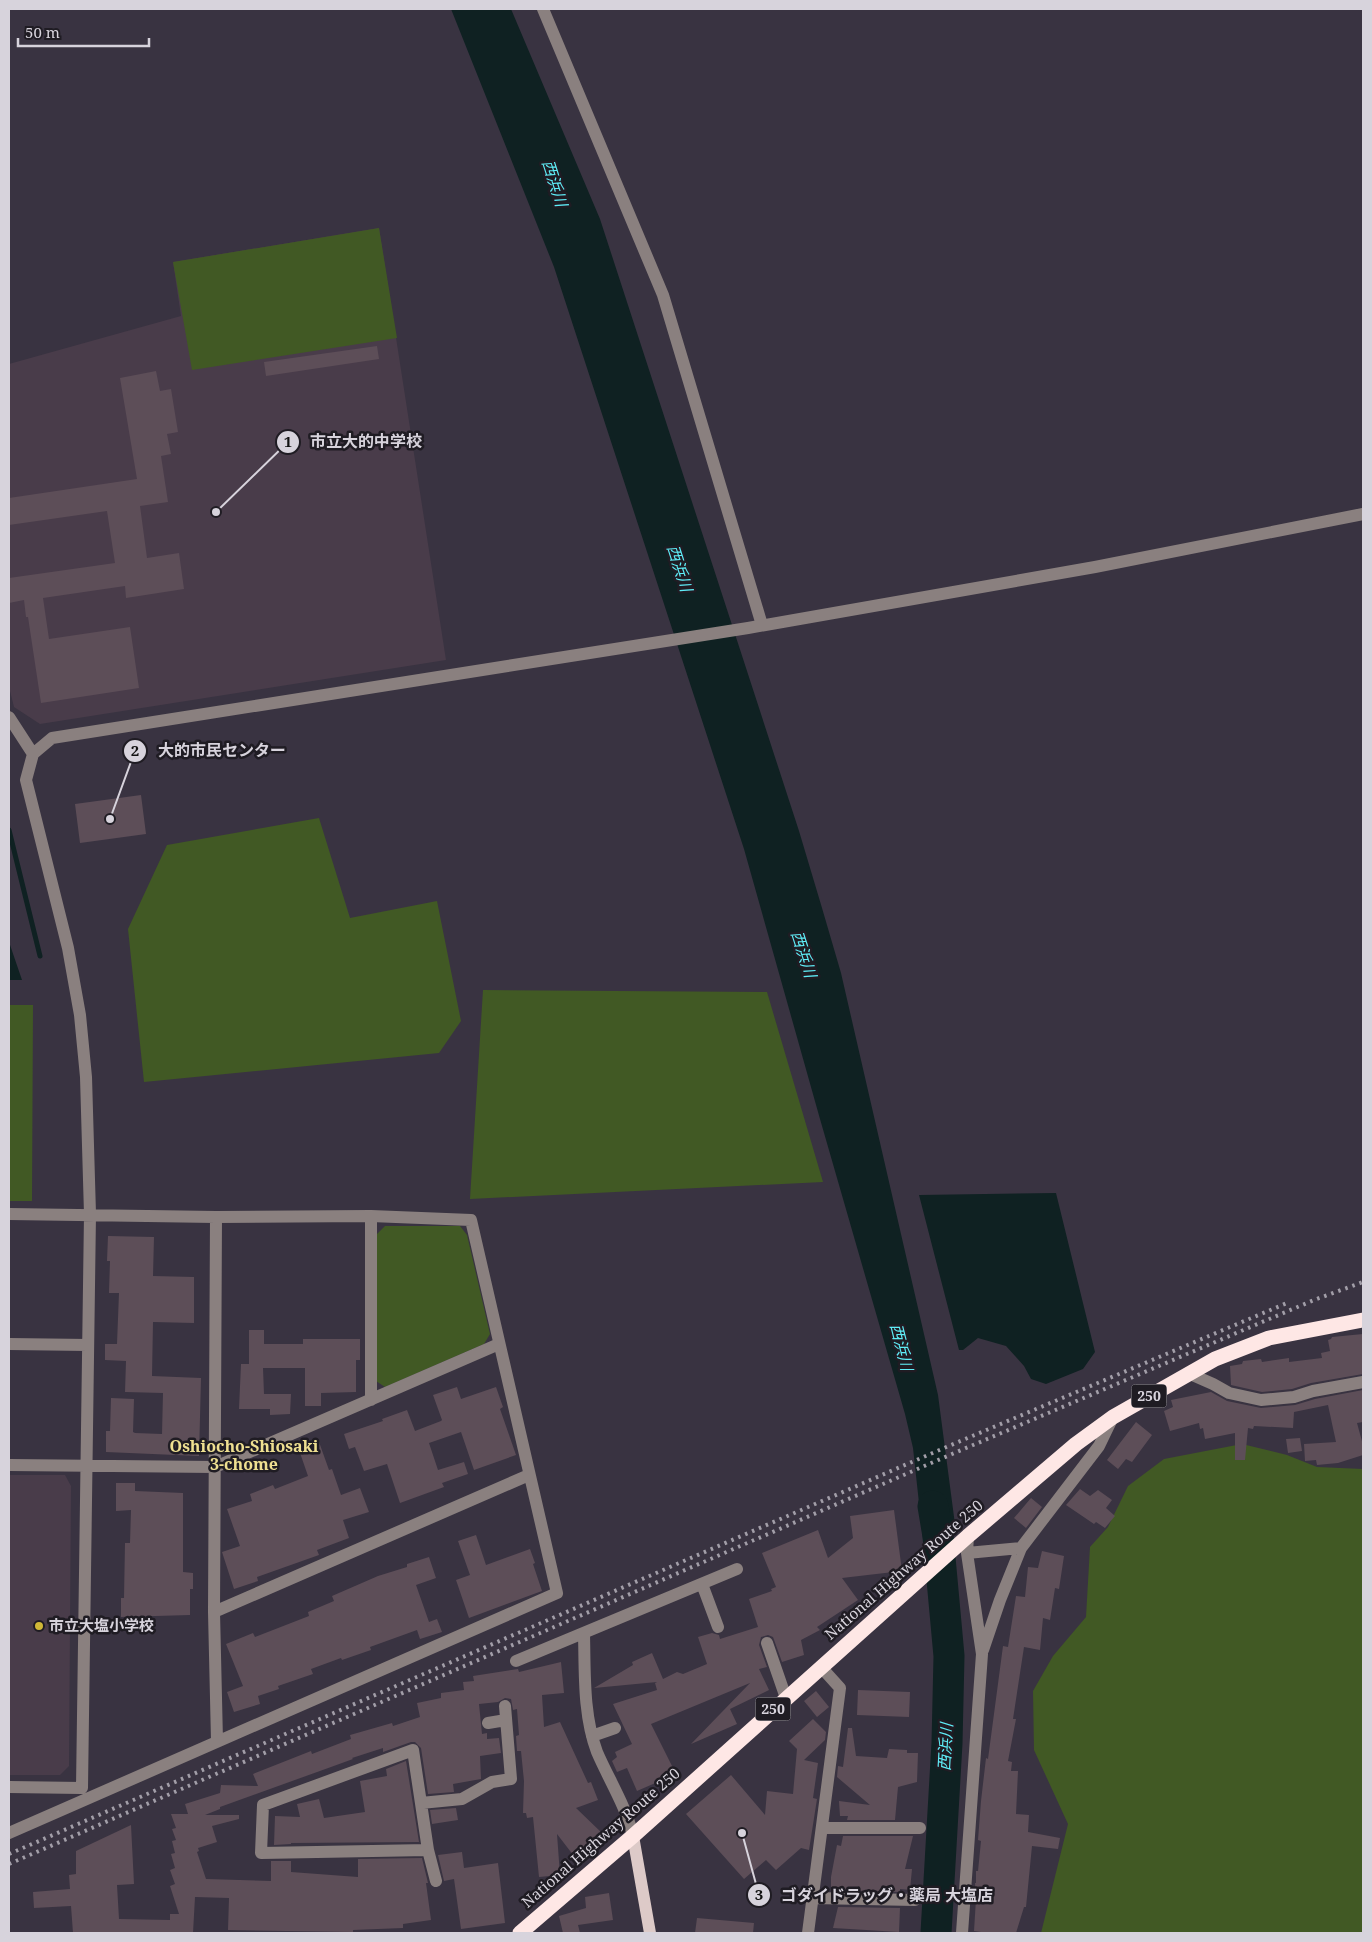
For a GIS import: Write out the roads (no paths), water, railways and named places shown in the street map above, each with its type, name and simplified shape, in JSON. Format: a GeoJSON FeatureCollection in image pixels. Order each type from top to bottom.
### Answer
{"type":"FeatureCollection","features":[{"type":"Feature","properties":{"kind":"highway","name":"National Highway Route 250"},"geometry":{"type":"LineString","coordinates":[[520,1933],[633,1836],[968,1536],[1076,1444],[1113,1417],[1215,1359],[1269,1338],[1363,1320]]}},
{"type":"Feature","properties":{"kind":"main road"},"geometry":{"type":"LineString","coordinates":[[633,1836],[650,1933]]}},
{"type":"Feature","properties":{"kind":"street"},"geometry":{"type":"LineString","coordinates":[[543,9],[662,295],[762,625]]}},
{"type":"Feature","properties":{"kind":"street"},"geometry":{"type":"LineString","coordinates":[[82,1794],[90,1214],[86,1077],[80,1015],[68,948],[26,780],[33,754],[52,738],[748,628],[1095,567],[1363,514]]}},
{"type":"Feature","properties":{"kind":"street"},"geometry":{"type":"LineString","coordinates":[[9,717],[33,754]]}},
{"type":"Feature","properties":{"kind":"street"},"geometry":{"type":"LineString","coordinates":[[9,1214],[216,1217],[371,1216],[470,1220],[557,1592],[217,1741],[82,1794],[9,1833]]}},
{"type":"Feature","properties":{"kind":"street"},"geometry":{"type":"LineString","coordinates":[[371,1216],[371,1400]]}},
{"type":"Feature","properties":{"kind":"street"},"geometry":{"type":"LineString","coordinates":[[216,1217],[214,1612],[217,1741]]}},
{"type":"Feature","properties":{"kind":"street"},"geometry":{"type":"LineString","coordinates":[[9,1344],[88,1345]]}},
{"type":"Feature","properties":{"kind":"street"},"geometry":{"type":"LineString","coordinates":[[9,1466],[215,1467],[499,1344]]}},
{"type":"Feature","properties":{"kind":"street"},"geometry":{"type":"LineString","coordinates":[[1188,1373],[1229,1393],[1261,1400],[1294,1397],[1313,1391],[1363,1382]]}},
{"type":"Feature","properties":{"kind":"street"},"geometry":{"type":"LineString","coordinates":[[982,1654],[1000,1600],[1021,1548],[1099,1446],[1113,1417]]}},
{"type":"Feature","properties":{"kind":"street"},"geometry":{"type":"LineString","coordinates":[[214,1612],[529,1475]]}},
{"type":"Feature","properties":{"kind":"street"},"geometry":{"type":"LineString","coordinates":[[962,1933],[982,1654],[967,1553],[968,1536]]}},
{"type":"Feature","properties":{"kind":"street"},"geometry":{"type":"LineString","coordinates":[[967,1553],[1021,1548]]}},
{"type":"Feature","properties":{"kind":"street"},"geometry":{"type":"LineString","coordinates":[[516,1661],[737,1568]]}},
{"type":"Feature","properties":{"kind":"street"},"geometry":{"type":"LineString","coordinates":[[702,1584],[718,1626]]}},
{"type":"Feature","properties":{"kind":"street"},"geometry":{"type":"LineString","coordinates":[[584,1634],[585,1681],[590,1728],[597,1750],[629,1819],[633,1836]]}},
{"type":"Feature","properties":{"kind":"street"},"geometry":{"type":"LineString","coordinates":[[768,1643],[786,1698]]}},
{"type":"Feature","properties":{"kind":"street"},"geometry":{"type":"LineString","coordinates":[[808,1933],[840,1688],[821,1667]]}},
{"type":"Feature","properties":{"kind":"street"},"geometry":{"type":"LineString","coordinates":[[421,1802],[462,1799],[492,1782],[511,1779],[505,1706]]}},
{"type":"Feature","properties":{"kind":"street"},"geometry":{"type":"LineString","coordinates":[[488,1723],[506,1720]]}},
{"type":"Feature","properties":{"kind":"street"},"geometry":{"type":"LineString","coordinates":[[592,1736],[615,1728]]}},
{"type":"Feature","properties":{"kind":"street"},"geometry":{"type":"LineString","coordinates":[[428,1850],[261,1853],[263,1805],[413,1750],[428,1850],[436,1881]]}},
{"type":"Feature","properties":{"kind":"street"},"geometry":{"type":"LineString","coordinates":[[9,1787],[82,1794]]}},
{"type":"Feature","properties":{"kind":"street"},"geometry":{"type":"LineString","coordinates":[[822,1828],[920,1828]]}},
{"type":"Feature","properties":{"kind":"street"},"geometry":{"type":"LineString","coordinates":[[813,1898],[915,1900]]}},
{"type":"Feature","properties":{"kind":"water"},"geometry":{"type":"Polygon","coordinates":[[[451,9],[511,9],[600,219],[799,831],[841,973],[938,1395],[956,1532],[925,1558],[913,1448],[905,1414],[744,849],[554,267],[451,9]]]}},
{"type":"Feature","properties":{"kind":"water"},"geometry":{"type":"Polygon","coordinates":[[[9,942],[22,980],[9,980],[9,942]]]}},
{"type":"Feature","properties":{"kind":"water"},"geometry":{"type":"Polygon","coordinates":[[[1056,1193],[1095,1352],[1083,1369],[1046,1384],[1031,1379],[1024,1366],[1006,1346],[978,1338],[963,1350],[959,1350],[919,1195],[1056,1193]]]}},
{"type":"Feature","properties":{"kind":"waterway"},"geometry":{"type":"LineString","coordinates":[[9,830],[40,956]]}},
{"type":"Feature","properties":{"kind":"waterway","name":"西浜川"},"geometry":{"type":"LineString","coordinates":[[933,1506],[938,1536],[949,1656],[947,1743],[936,1933]]}},
{"type":"Feature","properties":{"kind":"railway"},"geometry":{"type":"LineString","coordinates":[[9,1864],[952,1454],[1314,1300],[1363,1282]]}},
{"type":"Feature","properties":{"kind":"railway"},"geometry":{"type":"LineString","coordinates":[[9,1854],[951,1445],[1287,1303]]}},
{"type":"Feature","properties":{"kind":"place","name":"市立大的中学校"},"geometry":{"type":"Point","coordinates":[216,512]}},
{"type":"Feature","properties":{"kind":"place","name":"大的市民センター"},"geometry":{"type":"Point","coordinates":[110,819]}},
{"type":"Feature","properties":{"kind":"place","name":"市立大塩小学校"},"geometry":{"type":"Point","coordinates":[39,1626]}},
{"type":"Feature","properties":{"kind":"place","name":"ゴダイドラッグ・薬局 大塩店"},"geometry":{"type":"Point","coordinates":[742,1833]}},
{"type":"Feature","properties":{"kind":"district","name":"Oshiocho-Shiosaki 3-chome"},"geometry":{"type":"Point","coordinates":[244,1455]}}]}
